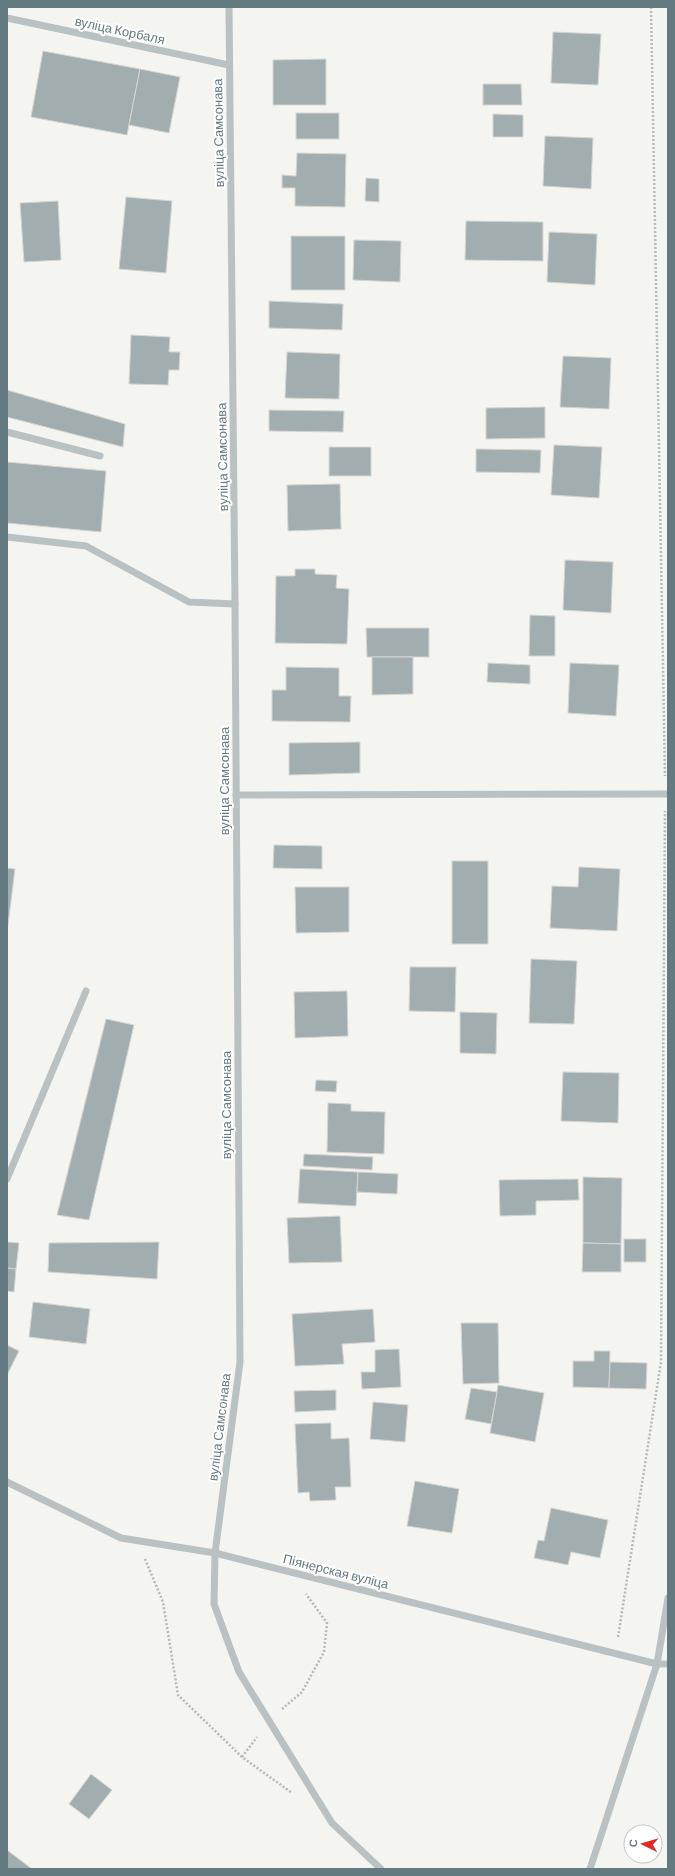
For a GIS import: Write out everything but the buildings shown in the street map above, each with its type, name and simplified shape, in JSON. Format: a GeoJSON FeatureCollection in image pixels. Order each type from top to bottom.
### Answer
{"type":"FeatureCollection","features":[{"type":"Feature","properties":{"kind":"street","name":"вуліца Самсонава"},"geometry":{"type":"LineString","coordinates":[[229,7],[240,1362],[215,1554],[214,1604],[239,1672],[332,1823],[381,1869]]}},
{"type":"Feature","properties":{"kind":"street","name":"вуліца Корбаля"},"geometry":{"type":"LineString","coordinates":[[7,18],[229,65]]}},
{"type":"Feature","properties":{"kind":"street"},"geometry":{"type":"LineString","coordinates":[[7,432],[100,456]]}},
{"type":"Feature","properties":{"kind":"street"},"geometry":{"type":"LineString","coordinates":[[7,537],[86,546],[189,602],[235,604]]}},
{"type":"Feature","properties":{"kind":"street"},"geometry":{"type":"LineString","coordinates":[[236,795],[667,794]]}},
{"type":"Feature","properties":{"kind":"street"},"geometry":{"type":"LineString","coordinates":[[7,1179],[86,991]]}},
{"type":"Feature","properties":{"kind":"street","name":"Піянерская вуліца"},"geometry":{"type":"LineString","coordinates":[[7,1482],[121,1538],[215,1554],[657,1664],[668,1664]]}},
{"type":"Feature","properties":{"kind":"street"},"geometry":{"type":"LineString","coordinates":[[590,1869],[657,1664],[668,1598]]}},
{"type":"Feature","properties":{"kind":"path"},"geometry":{"type":"LineString","coordinates":[[615,1653],[661,1362],[667,794],[651,7]]}},
{"type":"Feature","properties":{"kind":"path"},"geometry":{"type":"LineString","coordinates":[[121,1538],[144,1556],[163,1602],[178,1695],[242,1757],[294,1795]]}},
{"type":"Feature","properties":{"kind":"path"},"geometry":{"type":"LineString","coordinates":[[242,1757],[269,1721],[302,1692],[324,1652],[327,1623],[302,1589]]}}]}
